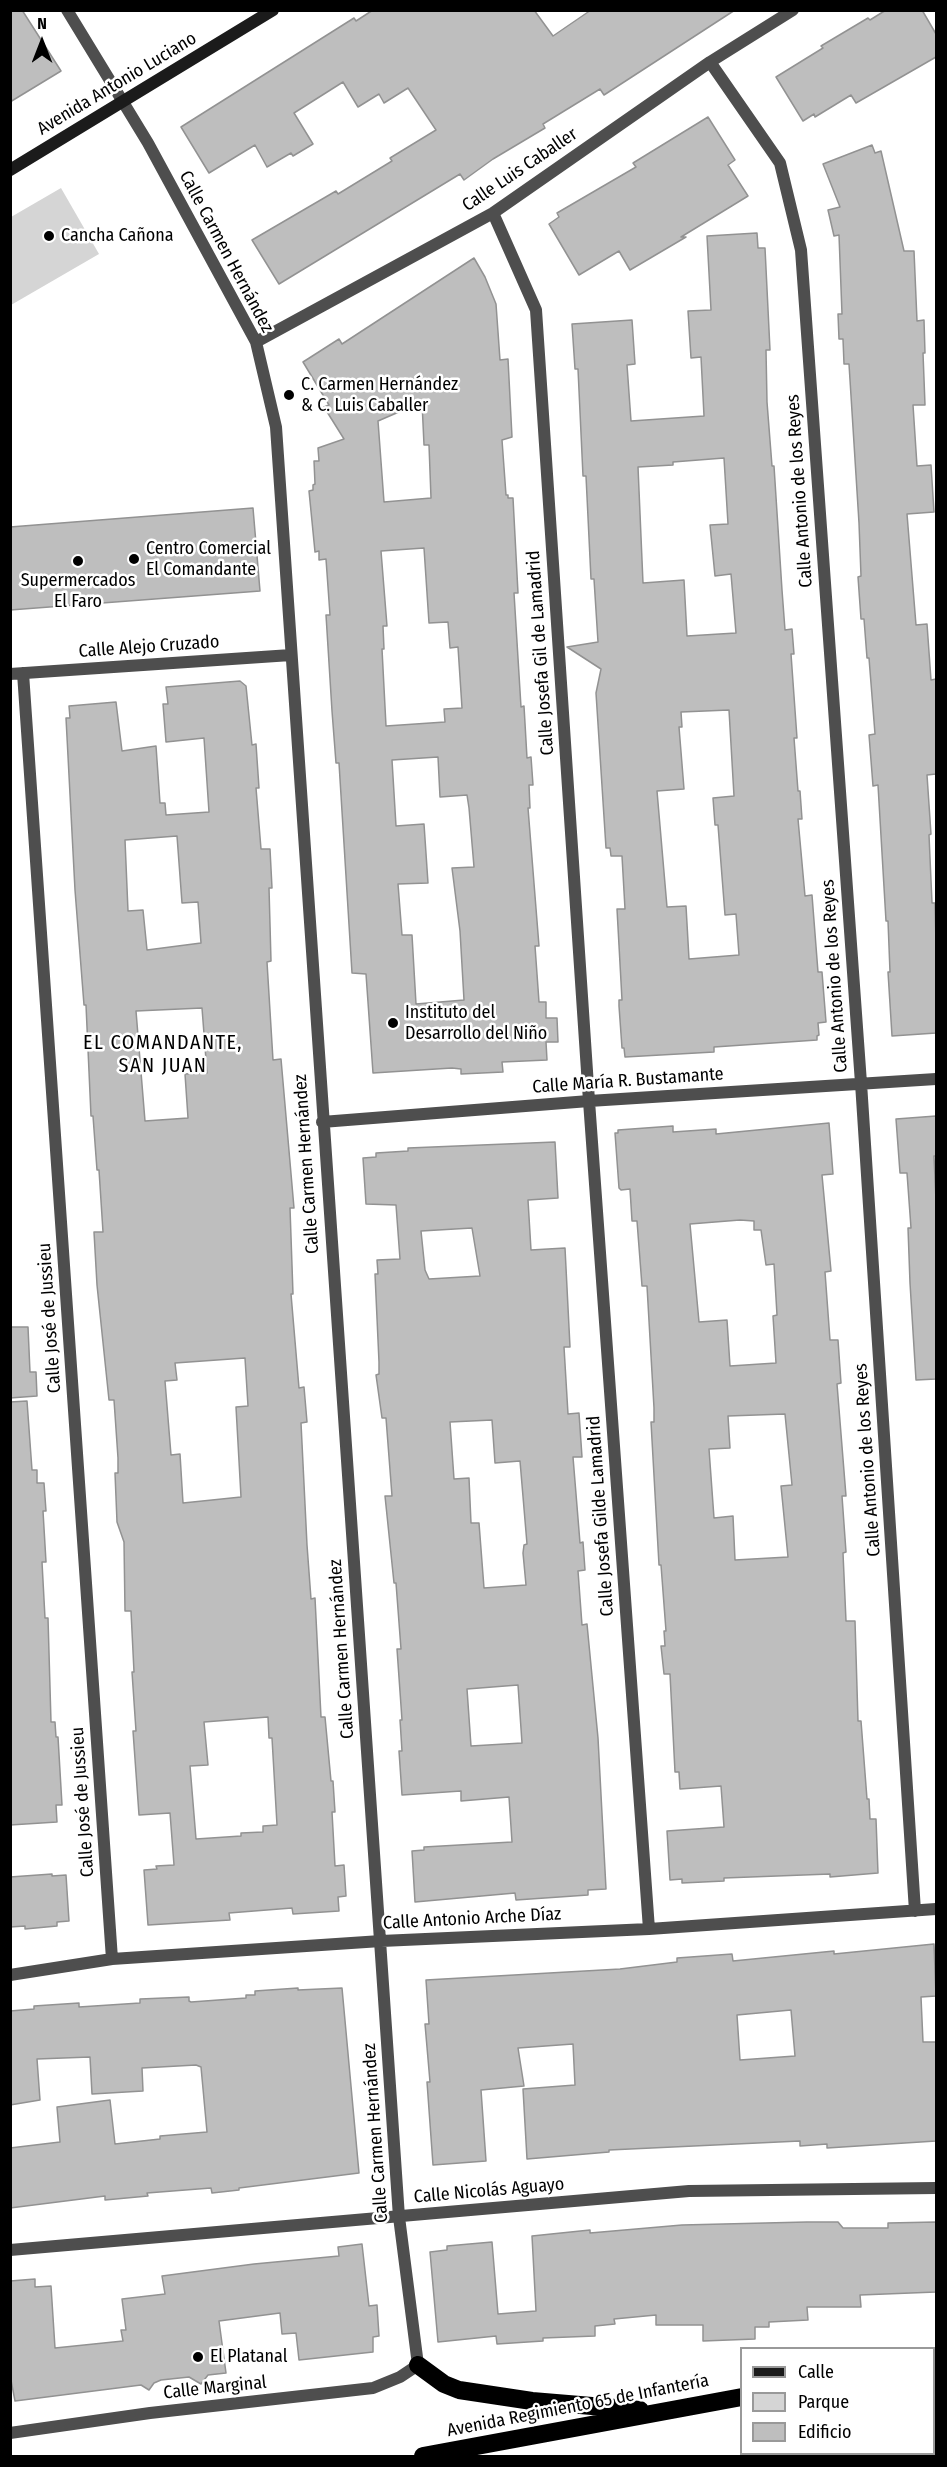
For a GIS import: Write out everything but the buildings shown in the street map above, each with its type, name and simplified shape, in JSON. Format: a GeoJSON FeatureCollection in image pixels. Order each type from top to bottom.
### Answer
{"type":"FeatureCollection","features":[{"type":"Feature","properties":{"kind":"highway"},"geometry":{"type":"LineString","coordinates":[[418,2365],[444,2384],[459,2390],[532,2401],[665,2412]]}},
{"type":"Feature","properties":{"kind":"highway","name":"Avenida Regimiento 65 de Infantería"},"geometry":{"type":"LineString","coordinates":[[423,2457],[740,2397]]}},
{"type":"Feature","properties":{"kind":"highway"},"geometry":{"type":"LineString","coordinates":[[840,2457],[863,2455]]}},
{"type":"Feature","properties":{"kind":"street","name":"Calle Carmen Hernández"},"geometry":{"type":"LineString","coordinates":[[67,10],[148,143],[256,342],[276,427],[399,2217],[418,2365]]}},
{"type":"Feature","properties":{"kind":"street","name":"Avenida Antonio Luciano"},"geometry":{"type":"LineString","coordinates":[[10,170],[273,10]]}},
{"type":"Feature","properties":{"kind":"street","name":"Calle Luis Caballer"},"geometry":{"type":"LineString","coordinates":[[256,342],[493,213],[710,62],[793,10]]}},
{"type":"Feature","properties":{"kind":"street","name":"Calle Antonio de los Reyes"},"geometry":{"type":"LineString","coordinates":[[710,62],[780,163],[801,250],[861,1083],[915,1911]]}},
{"type":"Feature","properties":{"kind":"street","name":"Calle Josefa Gil de Lamadrid"},"geometry":{"type":"LineString","coordinates":[[493,213],[536,310],[589,1101]]}},
{"type":"Feature","properties":{"kind":"street","name":"Calle Alejo Cruzado"},"geometry":{"type":"LineString","coordinates":[[17,674],[291,655]]}},
{"type":"Feature","properties":{"kind":"street","name":"Calle José de Jussieu"},"geometry":{"type":"LineString","coordinates":[[17,674],[112,1959]]}},
{"type":"Feature","properties":{"kind":"street","name":"Calle María R. Bustamante"},"geometry":{"type":"LineString","coordinates":[[322,1122],[589,1101],[936,1079]]}},
{"type":"Feature","properties":{"kind":"street","name":"Calle Josefa Gilde Lamadrid"},"geometry":{"type":"LineString","coordinates":[[589,1101],[649,1929]]}},
{"type":"Feature","properties":{"kind":"street","name":"Calle Antonio Arche Díaz"},"geometry":{"type":"LineString","coordinates":[[10,1975],[112,1959],[381,1941],[649,1929],[936,1909]]}},
{"type":"Feature","properties":{"kind":"street","name":"Calle Nicolás Aguayo"},"geometry":{"type":"LineString","coordinates":[[10,2250],[689,2191],[936,2188]]}},
{"type":"Feature","properties":{"kind":"street","name":"Calle Marginal"},"geometry":{"type":"LineString","coordinates":[[10,2433],[150,2413],[373,2388],[400,2377],[418,2365]]}},
{"type":"Feature","properties":{"kind":"green space","name":"Cancha Cañona"},"geometry":{"type":"Polygon","coordinates":[[[61,188],[99,254],[11,305],[11,217],[61,188]]]}},
{"type":"Feature","properties":{"kind":"place","name":"Cancha Cañona"},"geometry":{"type":"Point","coordinates":[49,236]}},
{"type":"Feature","properties":{"kind":"place","name":"C. Carmen Hernández & C. Luis Caballer"},"geometry":{"type":"Point","coordinates":[289,395]}},
{"type":"Feature","properties":{"kind":"place","name":"Centro Comercial El Comandante"},"geometry":{"type":"Point","coordinates":[134,559]}},
{"type":"Feature","properties":{"kind":"place","name":"Supermercados El Faro"},"geometry":{"type":"Point","coordinates":[78,561]}},
{"type":"Feature","properties":{"kind":"place","name":"Instituto del Desarrollo del Niño"},"geometry":{"type":"Point","coordinates":[393,1023]}},
{"type":"Feature","properties":{"kind":"place","name":"El Platanal"},"geometry":{"type":"Point","coordinates":[198,2357]}},
{"type":"Feature","properties":{"kind":"district","name":"EL COMANDANTE, SAN JUAN"},"geometry":{"type":"Point","coordinates":[163,1054]}}]}
